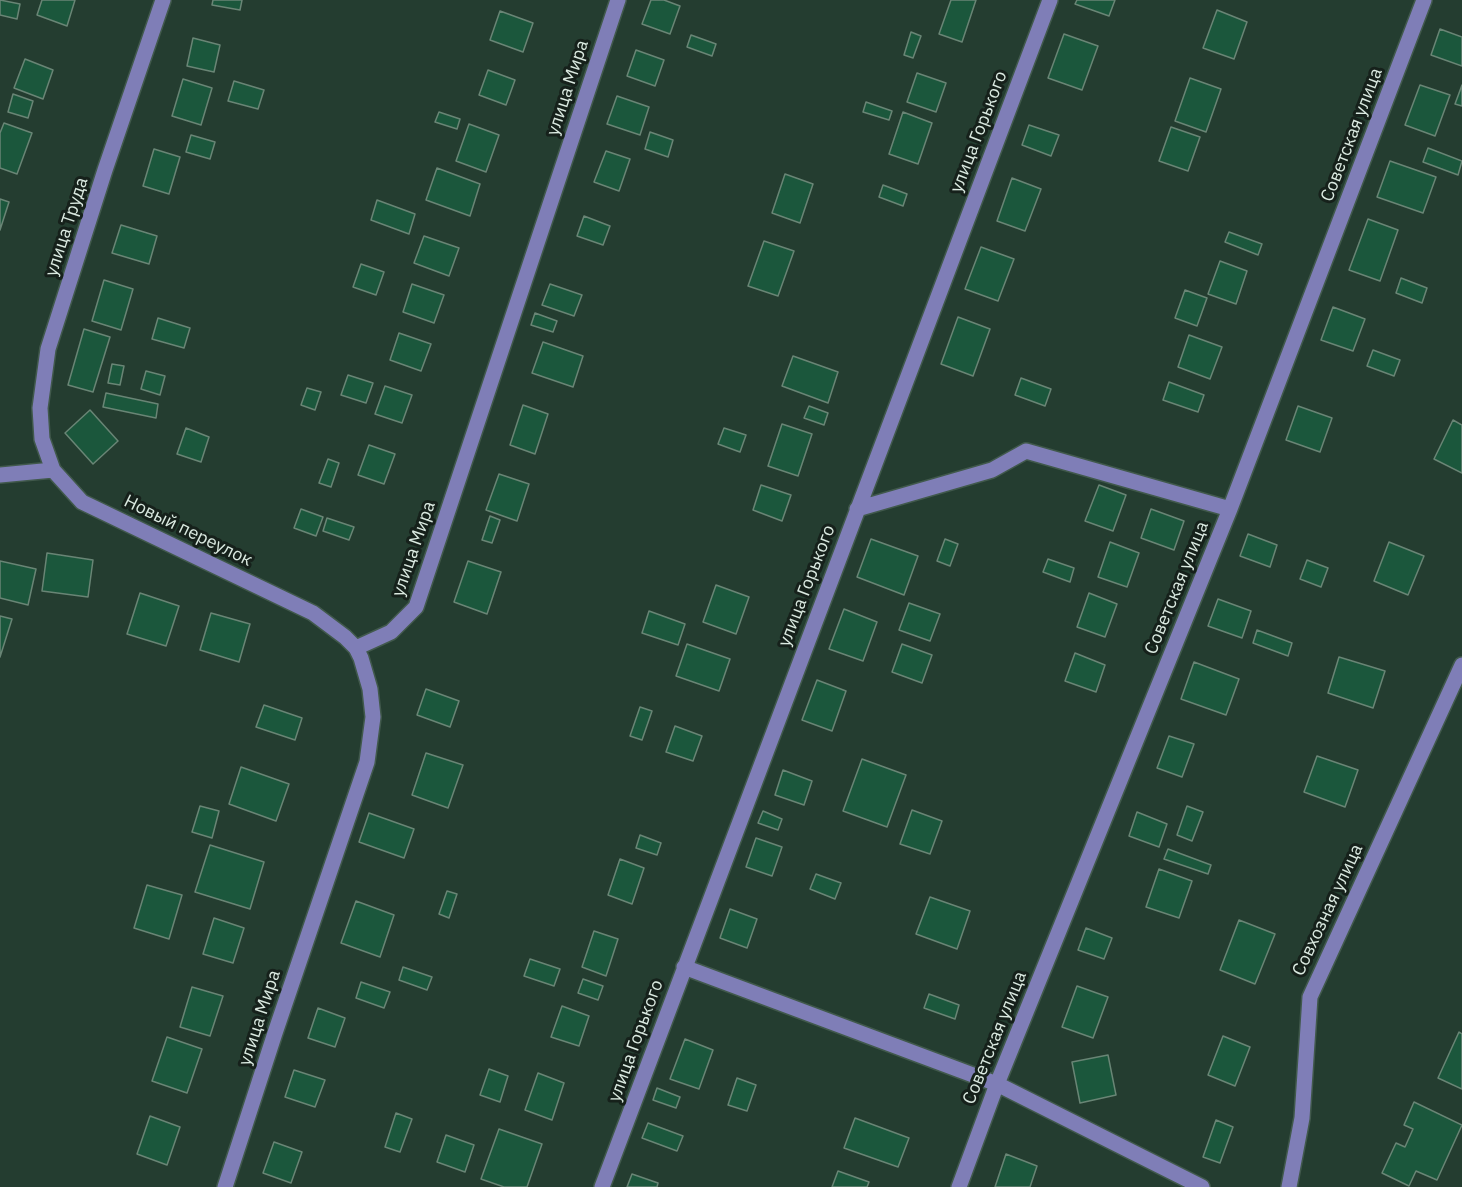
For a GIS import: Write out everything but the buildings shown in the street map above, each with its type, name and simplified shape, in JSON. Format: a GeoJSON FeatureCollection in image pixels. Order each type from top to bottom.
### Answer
{"type":"FeatureCollection","features":[{"type":"Feature","properties":{"kind":"street","name":"улица Труда"},"geometry":{"type":"LineString","coordinates":[[52,470],[42,439],[39,408],[48,349],[105,170],[163,0]]}},
{"type":"Feature","properties":{"kind":"street","name":"улица Мира"},"geometry":{"type":"LineString","coordinates":[[225,1187],[367,762],[373,717],[370,689],[358,653],[391,632],[416,607],[618,0]]}},
{"type":"Feature","properties":{"kind":"street","name":"улица Горького"},"geometry":{"type":"LineString","coordinates":[[602,1187],[1050,0]]}},
{"type":"Feature","properties":{"kind":"street","name":"Советская улица"},"geometry":{"type":"LineString","coordinates":[[959,1187],[997,1084],[1230,509],[1424,0]]}},
{"type":"Feature","properties":{"kind":"street"},"geometry":{"type":"LineString","coordinates":[[857,509],[992,470],[1026,451],[1230,509]]}},
{"type":"Feature","properties":{"kind":"street"},"geometry":{"type":"LineString","coordinates":[[0,475],[52,470]]}},
{"type":"Feature","properties":{"kind":"street","name":"Новый переулок"},"geometry":{"type":"LineString","coordinates":[[52,470],[82,502],[313,613],[345,637],[358,653]]}},
{"type":"Feature","properties":{"kind":"street","name":"Совхозная улица"},"geometry":{"type":"LineString","coordinates":[[1289,1187],[1302,1118],[1310,997],[1462,665]]}},
{"type":"Feature","properties":{"kind":"street"},"geometry":{"type":"LineString","coordinates":[[684,967],[997,1084],[1202,1187]]}}]}
